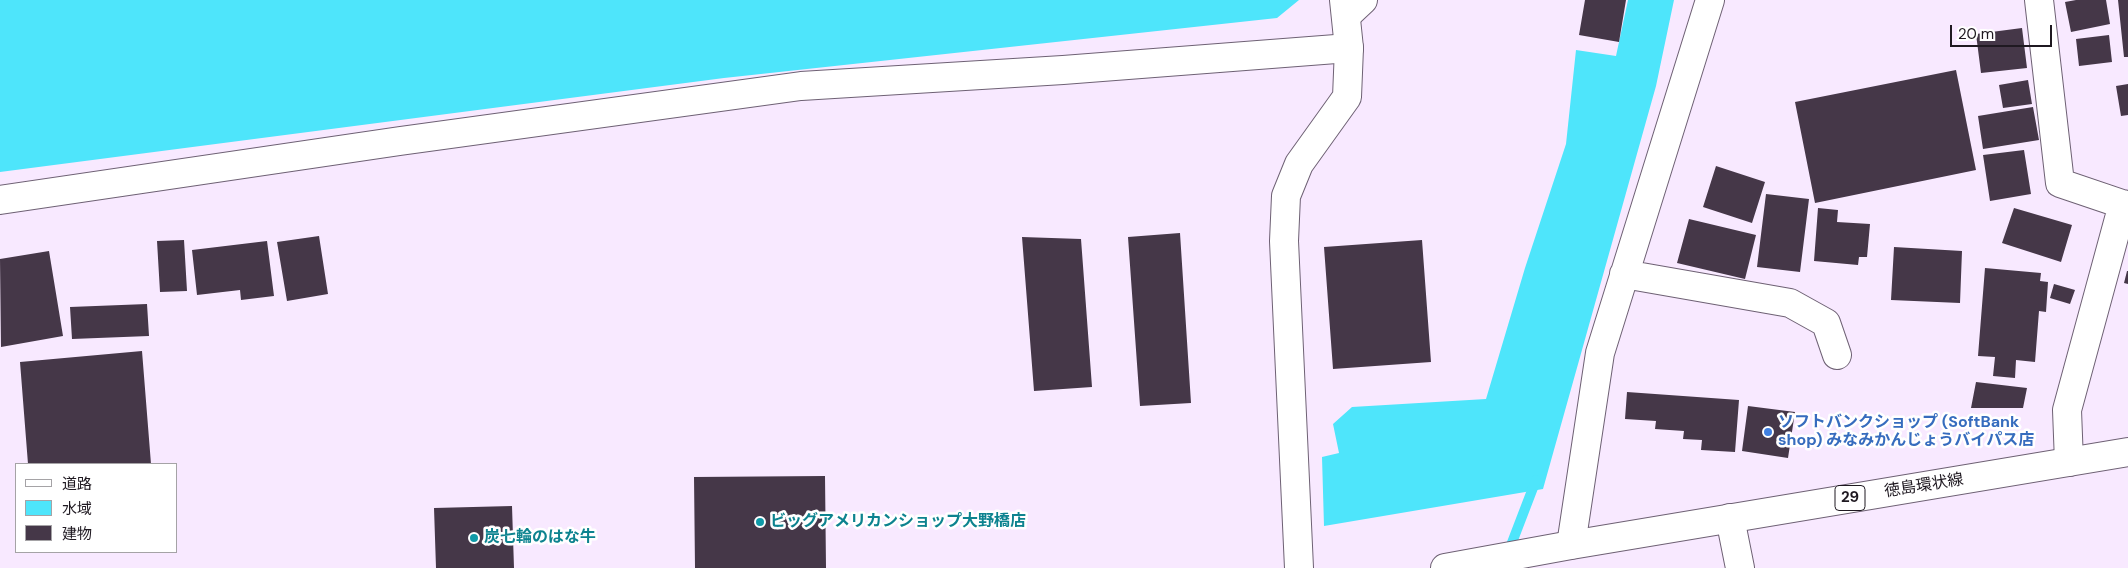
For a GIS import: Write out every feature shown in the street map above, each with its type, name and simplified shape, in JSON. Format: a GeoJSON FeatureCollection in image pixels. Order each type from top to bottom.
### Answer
{"type":"FeatureCollection","features":[{"type":"Feature","properties":{"kind":"street"},"geometry":{"type":"LineString","coordinates":[[1571,545],[1600,354],[1710,0]]}},
{"type":"Feature","properties":{"kind":"street"},"geometry":{"type":"LineString","coordinates":[[2039,0],[2060,183],[2126,205],[2067,410],[2069,462]]}},
{"type":"Feature","properties":{"kind":"street"},"geometry":{"type":"LineString","coordinates":[[1299,568],[1284,242],[1286,196],[1299,164],[1347,97],[1351,5]]}},
{"type":"Feature","properties":{"kind":"street"},"geometry":{"type":"LineString","coordinates":[[0,200],[400,141],[801,86],[1063,70],[1350,48]]}},
{"type":"Feature","properties":{"kind":"street"},"geometry":{"type":"LineString","coordinates":[[1624,274],[1790,303],[1826,323],[1837,355]]}},
{"type":"Feature","properties":{"kind":"street","name":"徳島環状線"},"geometry":{"type":"LineString","coordinates":[[1571,545],[2128,452]]}},
{"type":"Feature","properties":{"kind":"street"},"geometry":{"type":"LineString","coordinates":[[1730,518],[1740,568]]}},
{"type":"Feature","properties":{"kind":"street","name":"29"},"geometry":{"type":"LineString","coordinates":[[1445,568],[1571,545]]}},
{"type":"Feature","properties":{"kind":"water"},"geometry":{"type":"Polygon","coordinates":[[[0,0],[1299,0],[1277,18],[724,78],[0,172],[0,0]]]}},
{"type":"Feature","properties":{"kind":"water"},"geometry":{"type":"Polygon","coordinates":[[[1628,0],[1674,0],[1656,86],[1543,489],[1324,526],[1322,457],[1339,453],[1333,424],[1352,407],[1486,399],[1525,268],[1566,144],[1576,50],[1616,56],[1628,0]]]}},
{"type":"Feature","properties":{"kind":"building"},"geometry":{"type":"Polygon","coordinates":[[[1585,0],[1626,0],[1619,42],[1579,35],[1585,0]]]}},
{"type":"Feature","properties":{"kind":"building"},"geometry":{"type":"Polygon","coordinates":[[[2106,0],[2110,24],[2071,32],[2065,2],[2106,0]]]}},
{"type":"Feature","properties":{"kind":"building"},"geometry":{"type":"Polygon","coordinates":[[[2118,0],[2128,0],[2128,57],[2124,57],[2118,0]]]}},
{"type":"Feature","properties":{"kind":"building"},"geometry":{"type":"Polygon","coordinates":[[[2022,28],[2027,68],[1981,73],[1976,34],[2022,28]]]}},
{"type":"Feature","properties":{"kind":"building"},"geometry":{"type":"Polygon","coordinates":[[[2109,35],[2112,62],[2079,66],[2076,39],[2109,35]]]}},
{"type":"Feature","properties":{"kind":"building"},"geometry":{"type":"Polygon","coordinates":[[[1956,70],[1976,170],[1815,203],[1795,102],[1956,70]]]}},
{"type":"Feature","properties":{"kind":"building"},"geometry":{"type":"Polygon","coordinates":[[[2028,80],[2032,104],[2003,108],[1999,85],[2028,80]]]}},
{"type":"Feature","properties":{"kind":"building"},"geometry":{"type":"Polygon","coordinates":[[[2128,84],[2128,115],[2121,116],[2116,86],[2128,84]]]}},
{"type":"Feature","properties":{"kind":"building"},"geometry":{"type":"Polygon","coordinates":[[[2033,107],[2039,140],[1983,149],[1978,116],[2033,107]]]}},
{"type":"Feature","properties":{"kind":"building"},"geometry":{"type":"Polygon","coordinates":[[[2024,150],[2031,194],[1990,201],[1983,155],[2024,150]]]}},
{"type":"Feature","properties":{"kind":"building"},"geometry":{"type":"Polygon","coordinates":[[[1716,166],[1765,182],[1752,223],[1703,207],[1716,166]]]}},
{"type":"Feature","properties":{"kind":"building"},"geometry":{"type":"Polygon","coordinates":[[[1766,194],[1809,199],[1800,272],[1757,267],[1766,194]]]}},
{"type":"Feature","properties":{"kind":"building"},"geometry":{"type":"Polygon","coordinates":[[[1818,208],[1838,210],[1837,222],[1870,224],[1867,257],[1859,257],[1858,265],[1814,261],[1818,208]]]}},
{"type":"Feature","properties":{"kind":"building"},"geometry":{"type":"Polygon","coordinates":[[[2014,208],[2072,225],[2061,262],[2002,243],[2014,208]]]}},
{"type":"Feature","properties":{"kind":"building"},"geometry":{"type":"Polygon","coordinates":[[[1689,219],[1756,235],[1745,279],[1677,263],[1689,219]]]}},
{"type":"Feature","properties":{"kind":"building"},"geometry":{"type":"Polygon","coordinates":[[[1180,233],[1191,403],[1140,406],[1128,237],[1180,233]]]}},
{"type":"Feature","properties":{"kind":"building"},"geometry":{"type":"Polygon","coordinates":[[[319,236],[328,294],[287,301],[277,242],[319,236]]]}},
{"type":"Feature","properties":{"kind":"building"},"geometry":{"type":"Polygon","coordinates":[[[1022,237],[1081,239],[1092,387],[1034,391],[1022,237]]]}},
{"type":"Feature","properties":{"kind":"building"},"geometry":{"type":"Polygon","coordinates":[[[184,240],[187,291],[160,292],[157,241],[184,240]]]}},
{"type":"Feature","properties":{"kind":"building"},"geometry":{"type":"Polygon","coordinates":[[[1422,240],[1431,362],[1333,369],[1324,247],[1422,240]]]}},
{"type":"Feature","properties":{"kind":"building"},"geometry":{"type":"Polygon","coordinates":[[[267,241],[274,296],[241,300],[240,290],[197,295],[192,250],[267,241]]]}},
{"type":"Feature","properties":{"kind":"building"},"geometry":{"type":"Polygon","coordinates":[[[1894,247],[1962,251],[1960,303],[1891,300],[1894,247]]]}},
{"type":"Feature","properties":{"kind":"building"},"geometry":{"type":"Polygon","coordinates":[[[49,251],[63,336],[1,347],[0,259],[49,251]]]}},
{"type":"Feature","properties":{"kind":"building"},"geometry":{"type":"Polygon","coordinates":[[[1985,268],[2041,273],[2040,281],[2048,282],[2046,312],[2039,311],[2035,362],[2016,360],[2015,378],[1993,376],[1995,357],[1978,356],[1985,268]]]}},
{"type":"Feature","properties":{"kind":"building"},"geometry":{"type":"Polygon","coordinates":[[[2128,271],[2128,284],[2124,283],[2128,271]]]}},
{"type":"Feature","properties":{"kind":"building"},"geometry":{"type":"Polygon","coordinates":[[[2054,284],[2075,290],[2070,304],[2050,298],[2054,284]]]}},
{"type":"Feature","properties":{"kind":"building"},"geometry":{"type":"Polygon","coordinates":[[[147,304],[149,336],[72,339],[70,307],[147,304]]]}},
{"type":"Feature","properties":{"kind":"building"},"geometry":{"type":"Polygon","coordinates":[[[142,351],[151,463],[28,463],[20,362],[142,351]]]}},
{"type":"Feature","properties":{"kind":"building"},"geometry":{"type":"Polygon","coordinates":[[[1976,382],[2027,388],[2023,408],[1971,408],[1976,382]]]}},
{"type":"Feature","properties":{"kind":"building"},"geometry":{"type":"Polygon","coordinates":[[[1627,392],[1739,400],[1735,452],[1701,450],[1702,440],[1683,439],[1684,431],[1655,429],[1656,421],[1625,419],[1627,392]]]}},
{"type":"Feature","properties":{"kind":"building","name":"ソフトバンクショップ (SoftBank shop) みなみかんじょうバイパス店"},"geometry":{"type":"Polygon","coordinates":[[[1748,406],[1795,412],[1788,458],[1742,451],[1748,406]]]}},
{"type":"Feature","properties":{"kind":"building","name":"ビッグアメリカンショップ大野橋店"},"geometry":{"type":"Polygon","coordinates":[[[825,476],[826,568],[695,568],[694,477],[825,476]]]}},
{"type":"Feature","properties":{"kind":"building","name":"炭七輪のはな牛"},"geometry":{"type":"Polygon","coordinates":[[[512,506],[514,568],[436,568],[434,508],[512,506]]]}},
{"type":"Feature","properties":{"kind":"waterway"},"geometry":{"type":"LineString","coordinates":[[1508,553],[1536,480]]}},
{"type":"Feature","properties":{"kind":"place","name":"ソフトバンクショップ (SoftBank shop) みなみかんじょうバイパス店"},"geometry":{"type":"Point","coordinates":[1768,432]}},
{"type":"Feature","properties":{"kind":"place","name":"ビッグアメリカンショップ大野橋店"},"geometry":{"type":"Point","coordinates":[760,522]}},
{"type":"Feature","properties":{"kind":"place","name":"炭七輪のはな牛"},"geometry":{"type":"Point","coordinates":[474,538]}}]}
